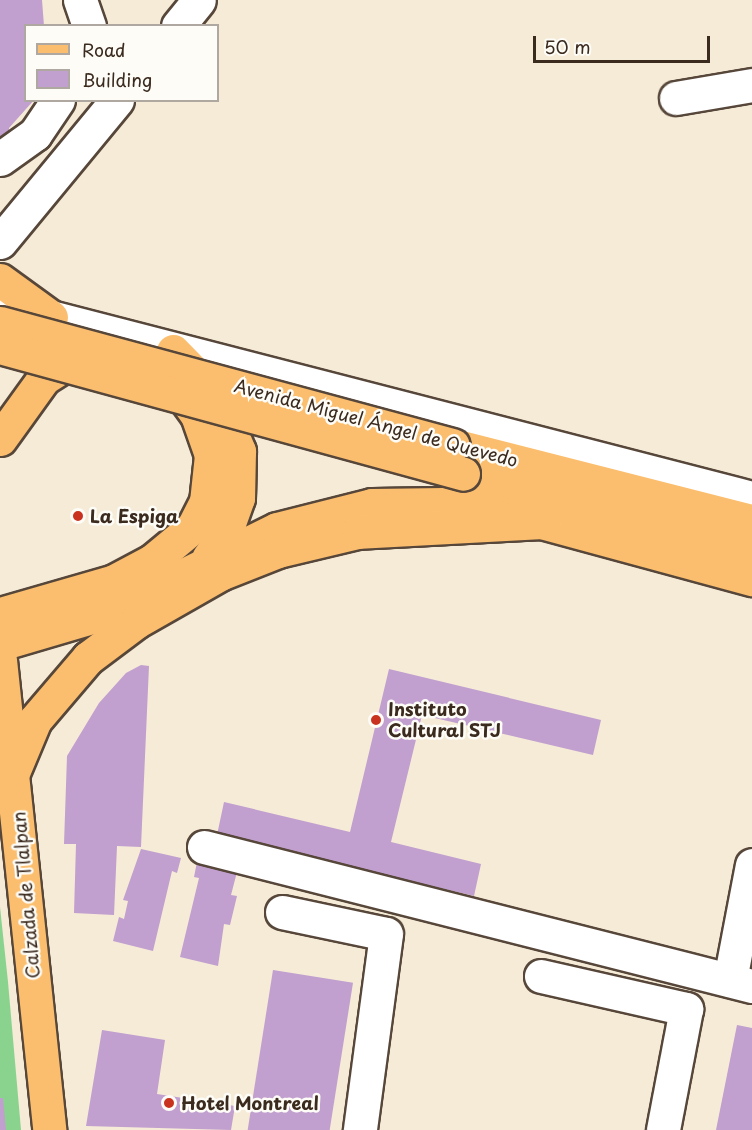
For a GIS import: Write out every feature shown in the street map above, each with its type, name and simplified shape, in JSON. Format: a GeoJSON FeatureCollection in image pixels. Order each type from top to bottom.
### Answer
{"type":"FeatureCollection","features":[{"type":"Feature","properties":{"kind":"main road"},"geometry":{"type":"LineString","coordinates":[[0,280],[51,317]]}},
{"type":"Feature","properties":{"kind":"main road","name":"Avenida Miguel Ángel de Quevedo"},"geometry":{"type":"LineString","coordinates":[[0,323],[456,462],[752,521]]}},
{"type":"Feature","properties":{"kind":"main road"},"geometry":{"type":"LineString","coordinates":[[0,347],[456,462],[752,549]]}},
{"type":"Feature","properties":{"kind":"main road"},"geometry":{"type":"LineString","coordinates":[[172,351],[216,395],[239,451],[238,498],[224,537],[208,558]]}},
{"type":"Feature","properties":{"kind":"main road"},"geometry":{"type":"LineString","coordinates":[[0,439],[36,386],[81,354],[128,354],[166,376],[197,415],[212,470],[206,502],[193,526],[156,573],[71,627],[0,644]]}},
{"type":"Feature","properties":{"kind":"main road","name":"Avenida Miguel Ángel de Quevedo"},"geometry":{"type":"LineString","coordinates":[[456,462],[545,522],[752,579]]}},
{"type":"Feature","properties":{"kind":"main road","name":"Avenida Miguel Ángel de Quevedo"},"geometry":{"type":"LineString","coordinates":[[156,573],[208,558],[278,529],[344,509],[403,502],[456,462]]}},
{"type":"Feature","properties":{"kind":"main road"},"geometry":{"type":"LineString","coordinates":[[14,770],[35,720],[88,658],[135,622],[220,574],[295,546],[358,532],[545,522]]}},
{"type":"Feature","properties":{"kind":"main road"},"geometry":{"type":"LineString","coordinates":[[0,614],[156,573]]}},
{"type":"Feature","properties":{"kind":"main road","name":"Calzada de Tlalpan"},"geometry":{"type":"LineString","coordinates":[[0,660],[14,770],[49,1130]]}},
{"type":"Feature","properties":{"kind":"street"},"geometry":{"type":"LineString","coordinates":[[80,0],[88,24]]}},
{"type":"Feature","properties":{"kind":"street"},"geometry":{"type":"LineString","coordinates":[[180,24],[199,0]]}},
{"type":"Feature","properties":{"kind":"street"},"geometry":{"type":"LineString","coordinates":[[676,98],[752,85]]}},
{"type":"Feature","properties":{"kind":"street"},"geometry":{"type":"LineString","coordinates":[[0,159],[35,134],[57,102]]}},
{"type":"Feature","properties":{"kind":"street"},"geometry":{"type":"LineString","coordinates":[[0,242],[115,102]]}},
{"type":"Feature","properties":{"kind":"street","name":"Avenida Miguel Ángel de Quevedo"},"geometry":{"type":"LineString","coordinates":[[0,304],[172,351],[456,462],[752,498]]}},
{"type":"Feature","properties":{"kind":"street"},"geometry":{"type":"LineString","coordinates":[[204,847],[741,983],[752,865]]}},
{"type":"Feature","properties":{"kind":"street"},"geometry":{"type":"LineString","coordinates":[[282,912],[386,934],[360,1130]]}},
{"type":"Feature","properties":{"kind":"street"},"geometry":{"type":"LineString","coordinates":[[541,976],[686,1009],[663,1130]]}},
{"type":"Feature","properties":{"kind":"green space"},"geometry":{"type":"Polygon","coordinates":[[[0,907],[8,982],[21,1130],[0,1130],[0,907]]]}},
{"type":"Feature","properties":{"kind":"building"},"geometry":{"type":"Polygon","coordinates":[[[0,0],[42,0],[44,24],[24,24],[24,102],[32,102],[9,128],[10,148],[0,149],[0,0]]]}},
{"type":"Feature","properties":{"kind":"building"},"geometry":{"type":"Polygon","coordinates":[[[141,665],[149,666],[141,847],[117,846],[114,915],[74,913],[76,844],[64,844],[67,756],[99,703],[126,673],[141,665]]]}},
{"type":"Feature","properties":{"kind":"building"},"geometry":{"type":"Polygon","coordinates":[[[389,669],[601,720],[593,755],[422,715],[391,842],[481,864],[474,896],[217,835],[224,802],[350,832],[389,669]]]}},
{"type":"Feature","properties":{"kind":"building"},"geometry":{"type":"Polygon","coordinates":[[[141,849],[181,858],[177,873],[172,871],[153,951],[113,941],[119,917],[124,919],[128,901],[123,900],[141,849]]]}},
{"type":"Feature","properties":{"kind":"building"},"geometry":{"type":"Polygon","coordinates":[[[197,862],[237,872],[231,895],[237,896],[230,925],[224,924],[218,966],[180,957],[199,878],[194,877],[197,862]]]}},
{"type":"Feature","properties":{"kind":"building"},"geometry":{"type":"Polygon","coordinates":[[[273,970],[353,983],[330,1130],[248,1130],[273,970]]]}},
{"type":"Feature","properties":{"kind":"building"},"geometry":{"type":"Polygon","coordinates":[[[737,1025],[752,1028],[752,1130],[716,1130],[737,1025]]]}},
{"type":"Feature","properties":{"kind":"building"},"geometry":{"type":"Polygon","coordinates":[[[102,1030],[165,1040],[157,1094],[235,1106],[231,1130],[86,1126],[102,1030]]]}},
{"type":"Feature","properties":{"kind":"building"},"geometry":{"type":"Polygon","coordinates":[[[0,1098],[3,1098],[6,1130],[0,1130],[0,1098]]]}},
{"type":"Feature","properties":{"kind":"place","name":"La Espiga"},"geometry":{"type":"Point","coordinates":[78,516]}},
{"type":"Feature","properties":{"kind":"place","name":"Instituto Cultural STJ"},"geometry":{"type":"Point","coordinates":[376,720]}},
{"type":"Feature","properties":{"kind":"place","name":"Hotel Montreal"},"geometry":{"type":"Point","coordinates":[169,1103]}}]}
